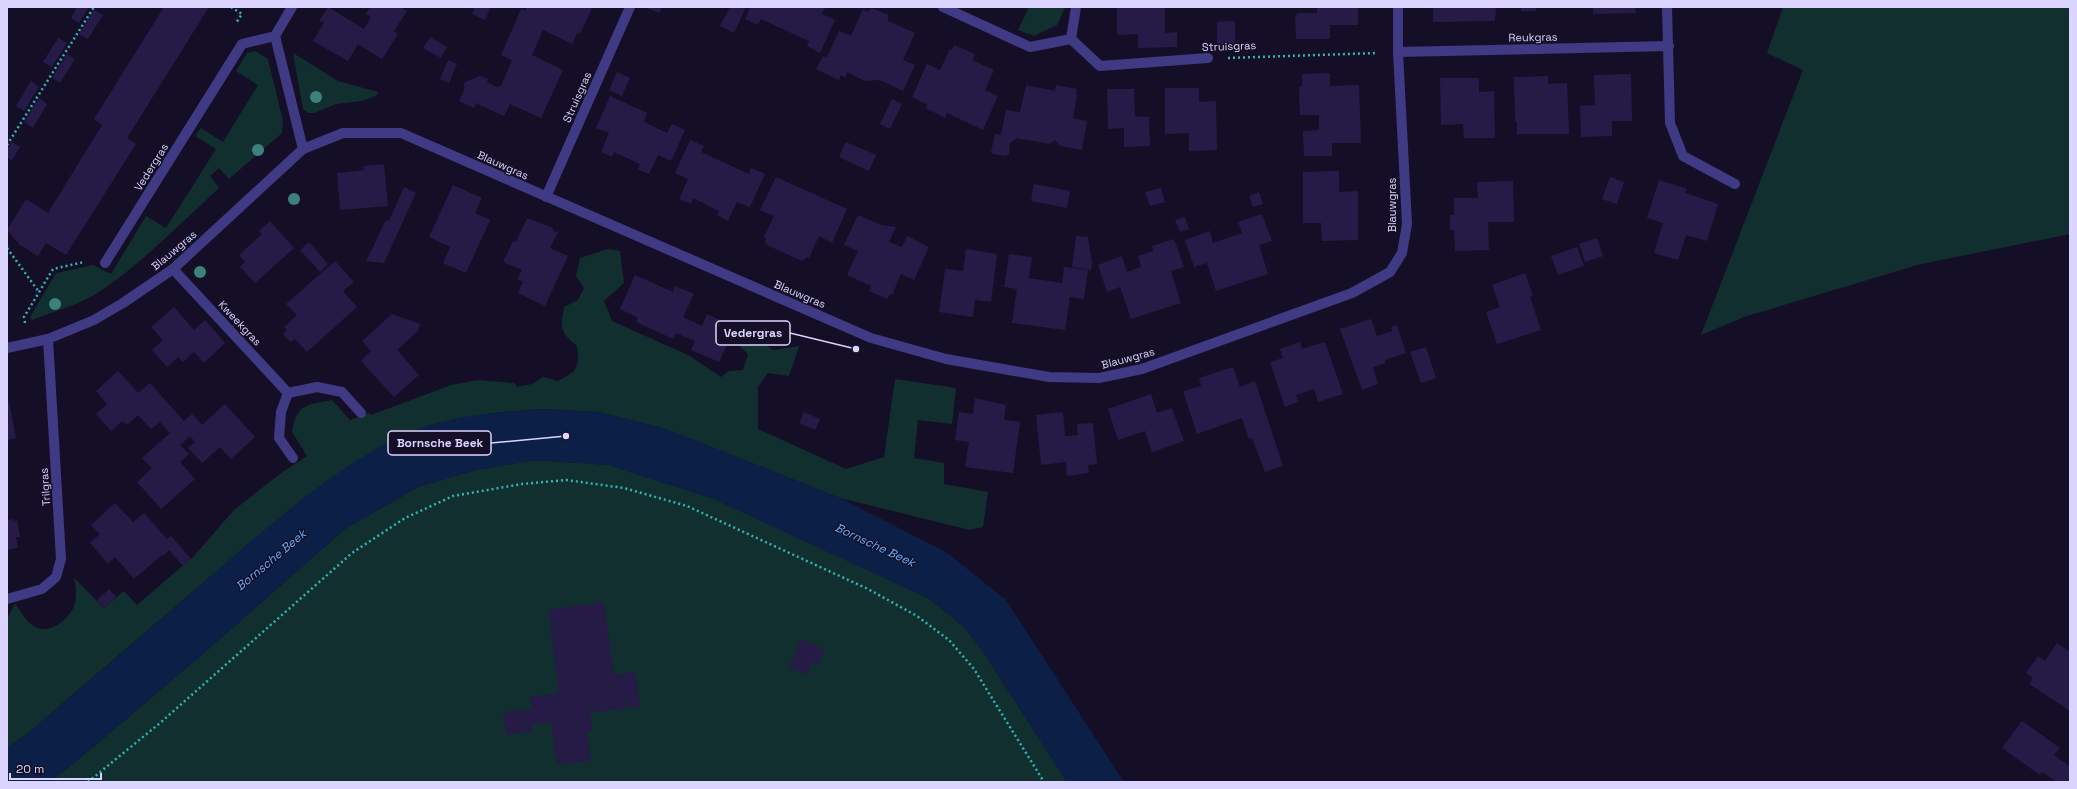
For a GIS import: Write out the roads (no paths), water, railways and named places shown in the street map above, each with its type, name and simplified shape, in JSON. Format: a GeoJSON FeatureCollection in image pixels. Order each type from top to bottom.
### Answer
{"type":"FeatureCollection","features":[{"type":"Feature","properties":{"kind":"street"},"geometry":{"type":"LineString","coordinates":[[292,7],[275,36],[303,149]]}},
{"type":"Feature","properties":{"kind":"street","name":"Struisgras"},"geometry":{"type":"LineString","coordinates":[[546,197],[630,7]]}},
{"type":"Feature","properties":{"kind":"street"},"geometry":{"type":"LineString","coordinates":[[944,7],[1030,47],[1071,39],[1076,7]]}},
{"type":"Feature","properties":{"kind":"street","name":"Blauwgras"},"geometry":{"type":"LineString","coordinates":[[7,348],[48,339],[94,320],[173,269],[303,149],[343,132],[401,133],[870,338],[946,359],[1049,377],[1099,378],[1142,369],[1352,293],[1390,272],[1402,253],[1407,224],[1398,52],[1398,7]]}},
{"type":"Feature","properties":{"kind":"street"},"geometry":{"type":"LineString","coordinates":[[1667,7],[1670,123],[1683,156],[1735,184]]}},
{"type":"Feature","properties":{"kind":"street","name":"Vedergras"},"geometry":{"type":"LineString","coordinates":[[105,263],[242,44],[275,36]]}},
{"type":"Feature","properties":{"kind":"street","name":"Struisgras"},"geometry":{"type":"LineString","coordinates":[[1071,39],[1100,66],[1208,58]]}},
{"type":"Feature","properties":{"kind":"street","name":"Reukgras"},"geometry":{"type":"LineString","coordinates":[[1398,52],[1669,46]]}},
{"type":"Feature","properties":{"kind":"street","name":"Kweekgras"},"geometry":{"type":"LineString","coordinates":[[173,269],[288,393]]}},
{"type":"Feature","properties":{"kind":"street","name":"Trilgras"},"geometry":{"type":"LineString","coordinates":[[7,599],[42,589],[56,577],[61,559],[48,339]]}},
{"type":"Feature","properties":{"kind":"street"},"geometry":{"type":"LineString","coordinates":[[293,458],[279,438],[281,412],[288,393],[317,387],[342,392],[361,413]]}},
{"type":"Feature","properties":{"kind":"water"},"geometry":{"type":"Polygon","coordinates":[[[541,409],[599,412],[666,429],[840,498],[946,552],[1006,600],[1124,782],[1067,782],[982,650],[964,627],[928,598],[714,499],[609,465],[534,460],[475,470],[418,487],[345,529],[197,659],[50,782],[7,782],[7,748],[27,734],[286,512],[342,470],[401,436],[443,421],[499,412],[541,409]]]}},
{"type":"Feature","properties":{"kind":"place","name":"Vedergras"},"geometry":{"type":"Point","coordinates":[856,349]}},
{"type":"Feature","properties":{"kind":"place","name":"Bornsche Beek"},"geometry":{"type":"Point","coordinates":[566,436]}}]}
